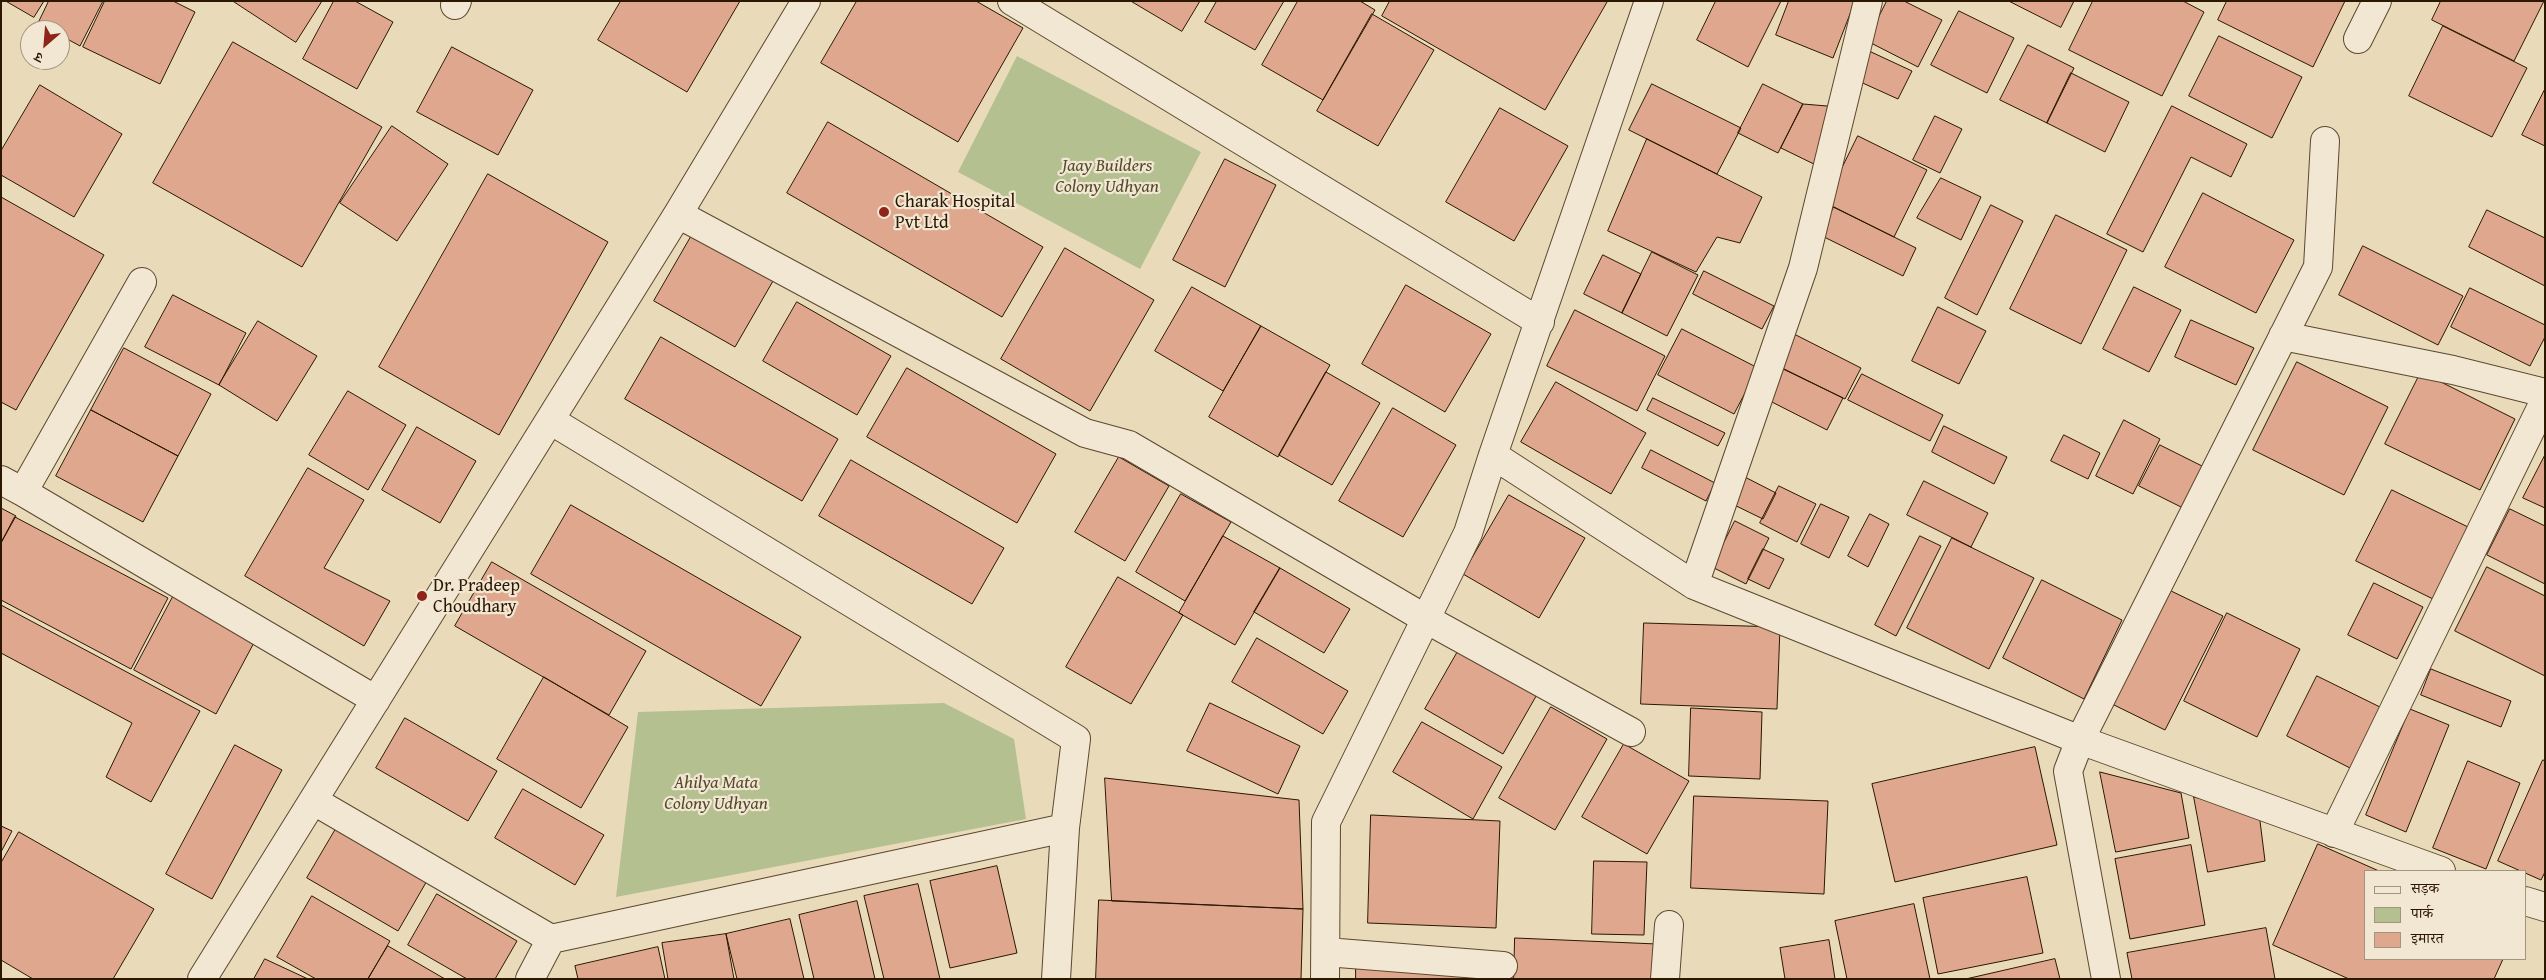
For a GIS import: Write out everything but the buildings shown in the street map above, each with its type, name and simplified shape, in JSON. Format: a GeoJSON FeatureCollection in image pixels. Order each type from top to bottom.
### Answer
{"type":"FeatureCollection","features":[{"type":"Feature","properties":{"kind":"street"},"geometry":{"type":"LineString","coordinates":[[202,979],[678,214],[806,1]]}},
{"type":"Feature","properties":{"kind":"street"},"geometry":{"type":"LineString","coordinates":[[1012,1],[1540,322]]}},
{"type":"Feature","properties":{"kind":"street"},"geometry":{"type":"LineString","coordinates":[[1325,979],[1326,822],[1468,533],[1649,1]]}},
{"type":"Feature","properties":{"kind":"street"},"geometry":{"type":"LineString","coordinates":[[1694,585],[1803,268],[1868,1]]}},
{"type":"Feature","properties":{"kind":"street"},"geometry":{"type":"LineString","coordinates":[[2358,39],[2377,1]]}},
{"type":"Feature","properties":{"kind":"street"},"geometry":{"type":"LineString","coordinates":[[2106,979],[2068,771],[2080,740],[2318,267],[2325,141]]}},
{"type":"Feature","properties":{"kind":"street"},"geometry":{"type":"LineString","coordinates":[[678,214],[1085,433],[1129,445],[1426,619],[1631,732]]}},
{"type":"Feature","properties":{"kind":"street"},"geometry":{"type":"LineString","coordinates":[[142,282],[12,486],[376,700]]}},
{"type":"Feature","properties":{"kind":"street"},"geometry":{"type":"LineString","coordinates":[[2283,336],[2452,370],[2545,393]]}},
{"type":"Feature","properties":{"kind":"street"},"geometry":{"type":"LineString","coordinates":[[2334,833],[2545,400]]}},
{"type":"Feature","properties":{"kind":"street"},"geometry":{"type":"LineString","coordinates":[[550,420],[1076,740],[1066,828],[1056,979]]}},
{"type":"Feature","properties":{"kind":"street"},"geometry":{"type":"LineString","coordinates":[[1493,455],[1694,585],[2080,740],[2438,870]]}},
{"type":"Feature","properties":{"kind":"street"},"geometry":{"type":"LineString","coordinates":[[314,801],[551,939],[1066,828]]}},
{"type":"Feature","properties":{"kind":"street"},"geometry":{"type":"LineString","coordinates":[[2526,901],[2545,908]]}},
{"type":"Feature","properties":{"kind":"street"},"geometry":{"type":"LineString","coordinates":[[1666,979],[1668,925]]}},
{"type":"Feature","properties":{"kind":"street"},"geometry":{"type":"LineString","coordinates":[[530,979],[551,939]]}},
{"type":"Feature","properties":{"kind":"street"},"geometry":{"type":"LineString","coordinates":[[1326,952],[1503,966]]}},
{"type":"Feature","properties":{"kind":"green space","name":"Jaay Builders Colony Udhyan"},"geometry":{"type":"Polygon","coordinates":[[[1017,56],[1201,152],[1140,269],[958,172],[1017,56]]]}},
{"type":"Feature","properties":{"kind":"green space","name":"Ahilya Mata Colony Udhyan"},"geometry":{"type":"Polygon","coordinates":[[[944,703],[1014,739],[1026,819],[616,897],[638,712],[944,703]]]}},
{"type":"Feature","properties":{"kind":"place","name":"Charak Hospital Pvt Ltd"},"geometry":{"type":"Point","coordinates":[884,212]}},
{"type":"Feature","properties":{"kind":"place","name":"Dr. Pradeep Choudhary"},"geometry":{"type":"Point","coordinates":[422,596]}}]}
